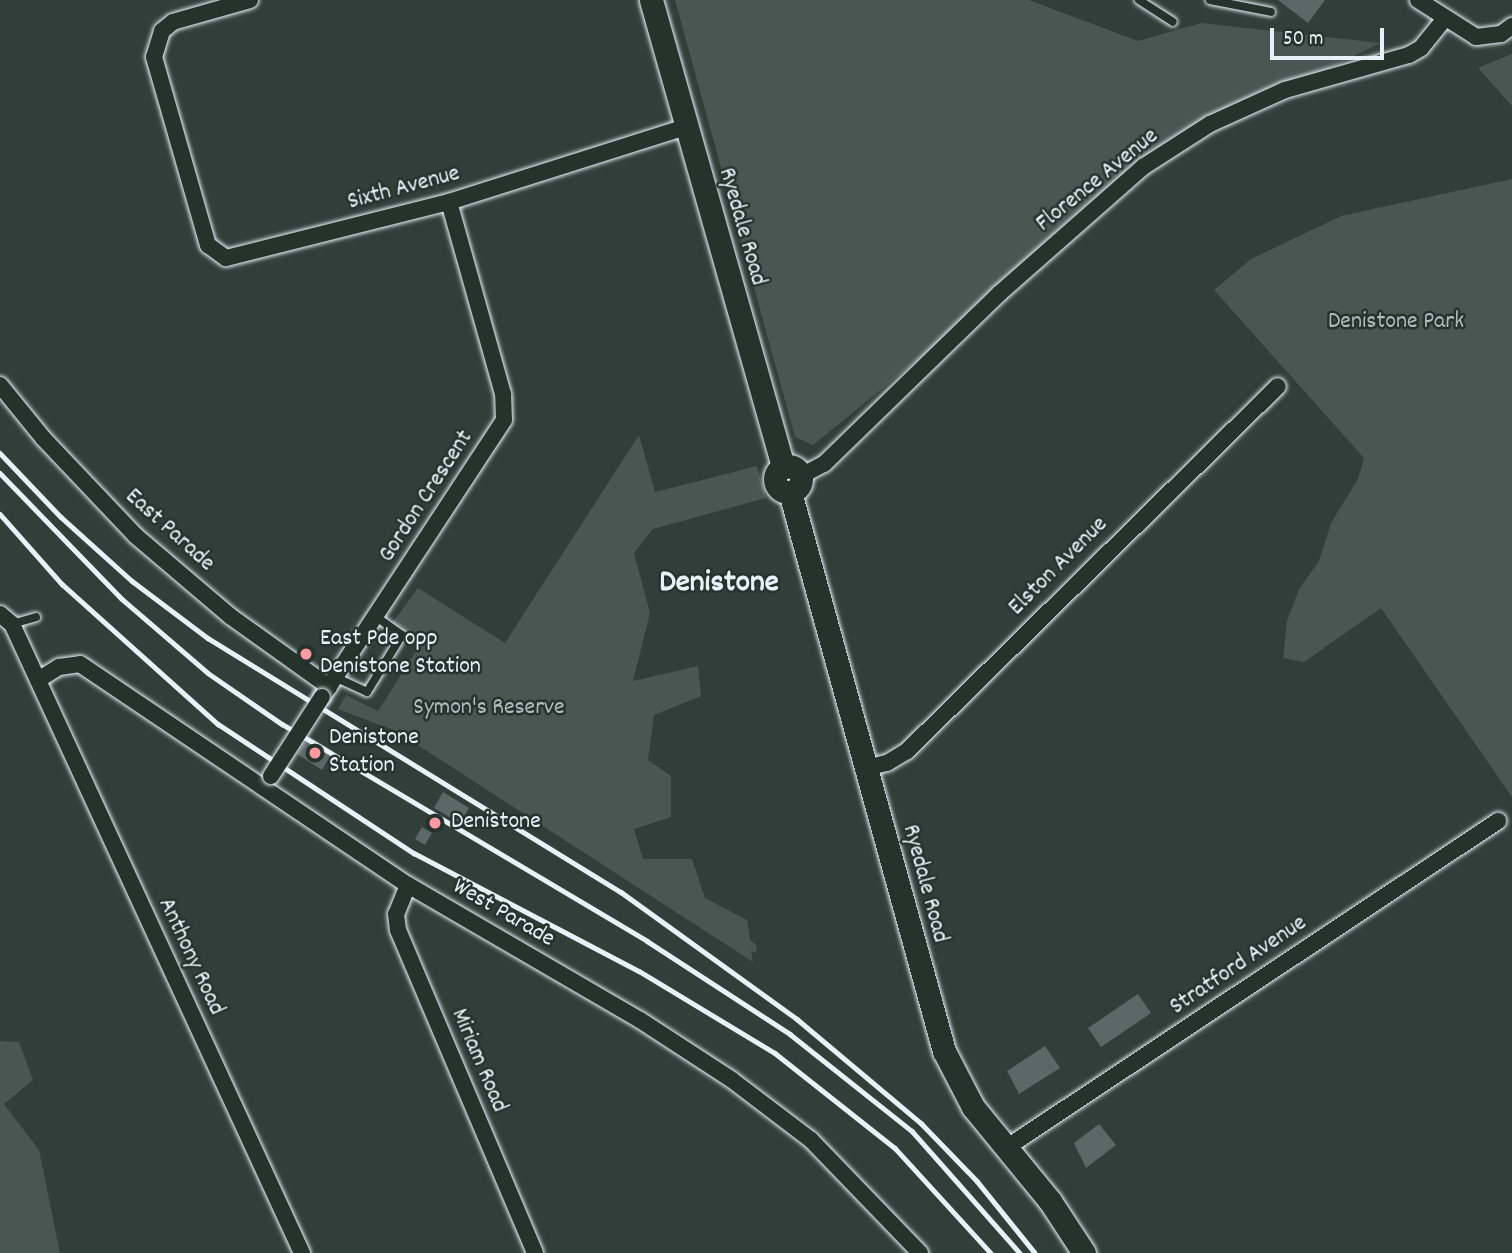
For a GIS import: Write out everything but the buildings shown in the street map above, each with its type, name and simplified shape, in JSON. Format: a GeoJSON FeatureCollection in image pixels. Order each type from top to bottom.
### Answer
{"type":"FeatureCollection","features":[{"type":"Feature","properties":{"kind":"street","name":"Sixth Avenue"},"geometry":{"type":"LineString","coordinates":[[250,0],[173,22],[157,42],[154,57],[208,245],[226,257],[449,202],[686,127]]}},
{"type":"Feature","properties":{"kind":"street","name":"Ryedale Road"},"geometry":{"type":"LineString","coordinates":[[651,0],[791,479],[865,768],[944,1051],[973,1107],[1051,1201],[1084,1253]]}},
{"type":"Feature","properties":{"kind":"street"},"geometry":{"type":"LineString","coordinates":[[1418,0],[1444,20],[1476,37],[1501,34],[1512,26]]}},
{"type":"Feature","properties":{"kind":"street","name":"Florence Avenue"},"geometry":{"type":"LineString","coordinates":[[791,479],[824,464],[1000,293],[1143,167],[1210,124],[1285,90],[1409,55],[1421,48],[1444,20]]}},
{"type":"Feature","properties":{"kind":"street","name":"Gordon Crescent"},"geometry":{"type":"LineString","coordinates":[[267,782],[504,420],[503,394],[449,202]]}},
{"type":"Feature","properties":{"kind":"street","name":"East Parade"},"geometry":{"type":"LineString","coordinates":[[0,384],[43,438],[136,536],[230,616],[329,688]]}},
{"type":"Feature","properties":{"kind":"street","name":"Elston Avenue"},"geometry":{"type":"LineString","coordinates":[[865,768],[887,763],[907,751],[1278,386]]}},
{"type":"Feature","properties":{"kind":"street","name":"Anthony Road"},"geometry":{"type":"LineString","coordinates":[[6,619],[38,680],[302,1253]]}},
{"type":"Feature","properties":{"kind":"street","name":"West Parade"},"geometry":{"type":"LineString","coordinates":[[38,680],[60,667],[80,664],[267,782],[408,885],[640,1020],[732,1080],[811,1140],[920,1253]]}},
{"type":"Feature","properties":{"kind":"street","name":"Stratford Avenue"},"geometry":{"type":"LineString","coordinates":[[1006,1148],[1498,821]]}},
{"type":"Feature","properties":{"kind":"street","name":"Miriam Road"},"geometry":{"type":"LineString","coordinates":[[408,885],[396,914],[398,930],[535,1253]]}},
{"type":"Feature","properties":{"kind":"lane"},"geometry":{"type":"LineString","coordinates":[[1139,0],[1173,22]]}},
{"type":"Feature","properties":{"kind":"lane"},"geometry":{"type":"LineString","coordinates":[[1210,0],[1270,12]]}},
{"type":"Feature","properties":{"kind":"lane"},"geometry":{"type":"LineString","coordinates":[[6,619],[36,617]]}},
{"type":"Feature","properties":{"kind":"lane"},"geometry":{"type":"LineString","coordinates":[[329,688],[367,692],[402,635],[376,617]]}},
{"type":"Feature","properties":{"kind":"green space"},"geometry":{"type":"Polygon","coordinates":[[[675,0],[1029,0],[1138,41],[1201,23],[1380,43],[1152,156],[1000,293],[813,445],[795,437],[675,0]]]}},
{"type":"Feature","properties":{"kind":"green space"},"geometry":{"type":"Polygon","coordinates":[[[1512,54],[1512,106],[1478,68],[1512,54]]]}},
{"type":"Feature","properties":{"kind":"green space","name":"Denistone Park"},"geometry":{"type":"Polygon","coordinates":[[[1512,179],[1512,797],[1381,608],[1304,662],[1283,658],[1287,621],[1299,589],[1319,561],[1331,523],[1358,479],[1364,458],[1214,290],[1251,259],[1341,216],[1512,179]]]}},
{"type":"Feature","properties":{"kind":"green space","name":"Symon's Reserve"},"geometry":{"type":"Polygon","coordinates":[[[639,435],[655,492],[757,466],[766,498],[653,529],[634,553],[650,613],[633,681],[698,666],[701,696],[654,715],[648,760],[671,776],[671,817],[634,829],[643,859],[692,859],[705,898],[747,920],[750,940],[757,946],[756,953],[751,951],[753,962],[396,731],[338,709],[346,695],[378,711],[418,648],[387,630],[418,588],[505,643],[639,435]]]}},
{"type":"Feature","properties":{"kind":"green space"},"geometry":{"type":"Polygon","coordinates":[[[0,1041],[19,1042],[33,1080],[4,1104],[39,1150],[60,1253],[0,1253],[0,1041]]]}},
{"type":"Feature","properties":{"kind":"railway"},"geometry":{"type":"LineString","coordinates":[[0,453],[61,517],[132,581],[208,638],[621,892],[797,1019],[921,1123],[977,1181],[1035,1253]]}},
{"type":"Feature","properties":{"kind":"railway"},"geometry":{"type":"LineString","coordinates":[[0,473],[122,599],[208,673],[282,724],[647,941],[790,1034],[912,1131],[1020,1253]]}},
{"type":"Feature","properties":{"kind":"railway"},"geometry":{"type":"LineString","coordinates":[[0,514],[62,584],[218,724],[414,853],[639,971],[775,1053],[895,1148],[991,1253]]}},
{"type":"Feature","properties":{"kind":"place","name":"East Pde opp Denistone Station"},"geometry":{"type":"Point","coordinates":[306,654]}},
{"type":"Feature","properties":{"kind":"place","name":"Denistone Station"},"geometry":{"type":"Point","coordinates":[315,753]}},
{"type":"Feature","properties":{"kind":"place","name":"Denistone"},"geometry":{"type":"Point","coordinates":[435,823]}},
{"type":"Feature","properties":{"kind":"district","name":"Denistone"},"geometry":{"type":"Point","coordinates":[719,584]}}]}
